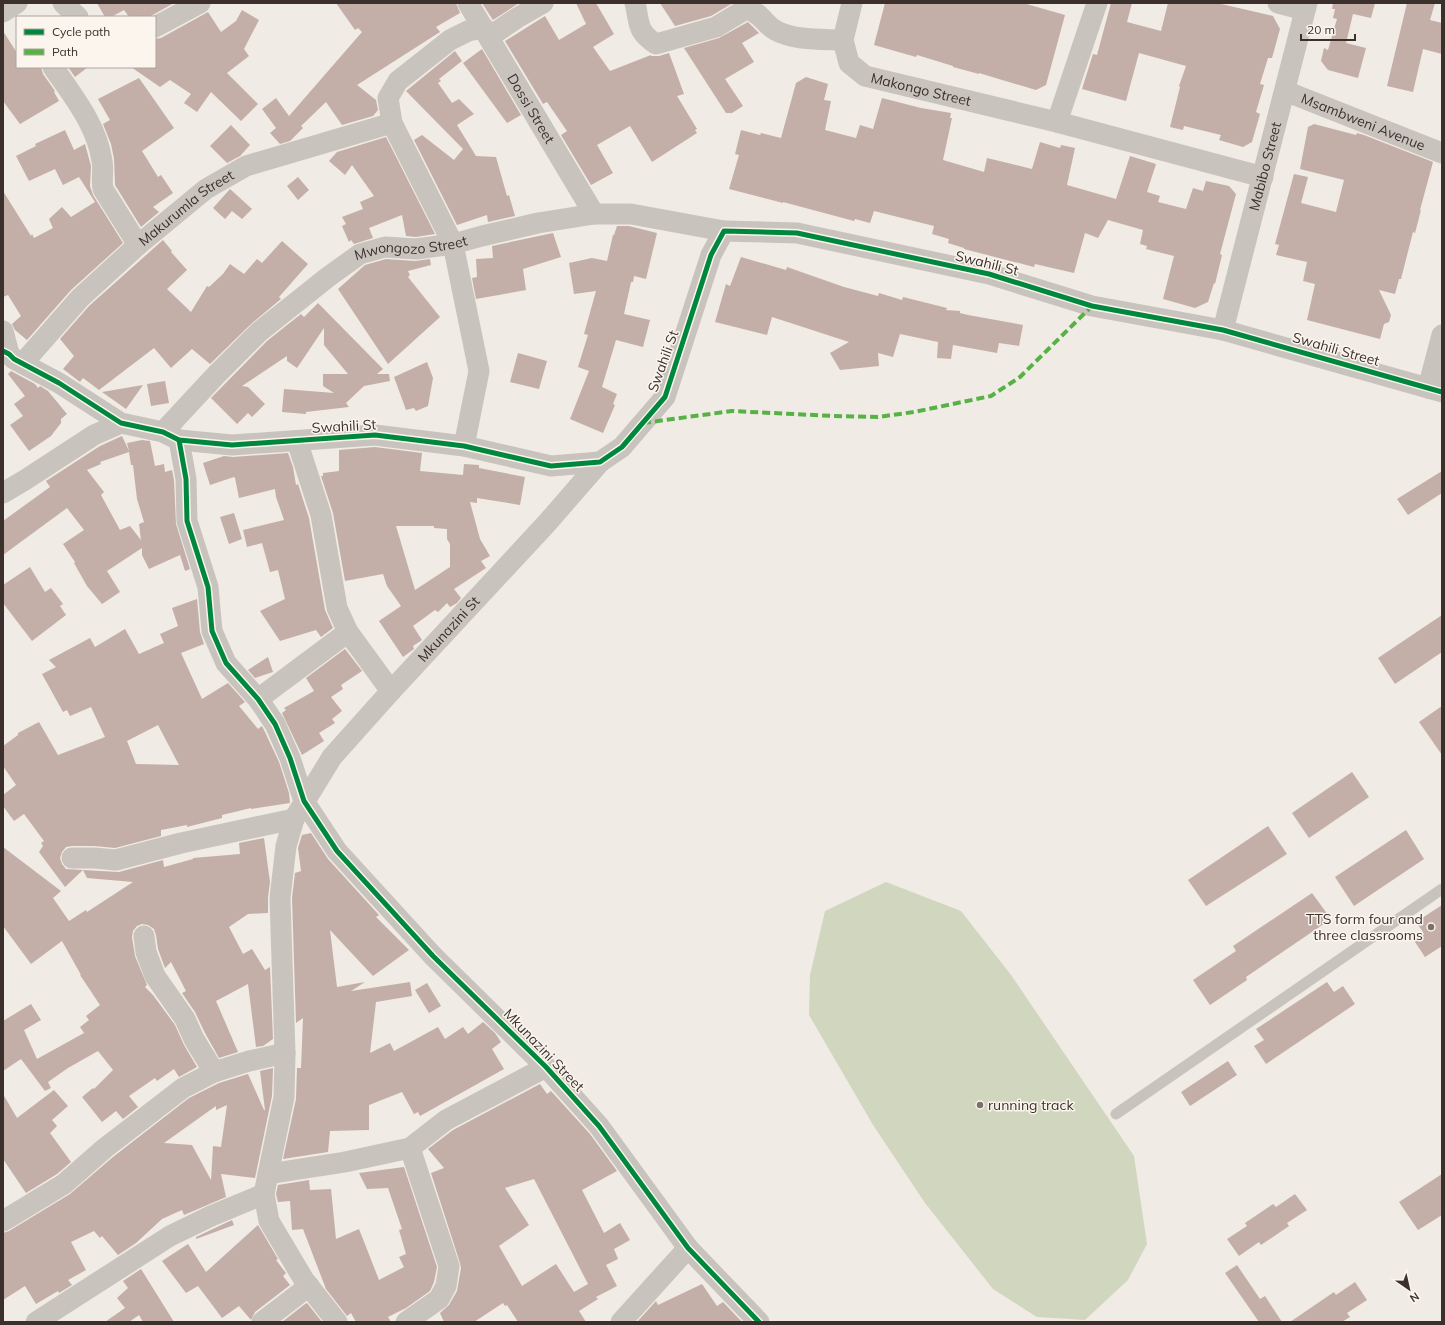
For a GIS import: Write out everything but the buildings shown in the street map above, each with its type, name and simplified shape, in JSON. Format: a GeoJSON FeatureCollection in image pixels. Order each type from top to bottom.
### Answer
{"type":"FeatureCollection","features":[{"type":"Feature","properties":{"kind":"street"},"geometry":{"type":"LineString","coordinates":[[63,3],[77,16]]}},
{"type":"Feature","properties":{"kind":"street"},"geometry":{"type":"LineString","coordinates":[[156,26],[200,3]]}},
{"type":"Feature","properties":{"kind":"street","name":"Dossi Street"},"geometry":{"type":"LineString","coordinates":[[468,3],[594,214]]}},
{"type":"Feature","properties":{"kind":"street"},"geometry":{"type":"LineString","coordinates":[[464,446],[480,371],[454,244],[392,123],[388,98],[398,81],[450,40],[468,31],[486,33],[543,3]]}},
{"type":"Feature","properties":{"kind":"street"},"geometry":{"type":"LineString","coordinates":[[635,3],[638,24],[647,38],[656,44],[716,27],[746,10],[751,10],[756,13],[775,30],[801,39],[843,40],[852,3]]}},
{"type":"Feature","properties":{"kind":"street"},"geometry":{"type":"LineString","coordinates":[[1057,122],[1097,3]]}},
{"type":"Feature","properties":{"kind":"street"},"geometry":{"type":"LineString","coordinates":[[1278,3],[1306,6]]}},
{"type":"Feature","properties":{"kind":"street","name":"Mabibo Street"},"geometry":{"type":"LineString","coordinates":[[1223,330],[1306,6]]}},
{"type":"Feature","properties":{"kind":"street","name":"Makongo Street"},"geometry":{"type":"LineString","coordinates":[[843,40],[849,63],[865,76],[1057,122],[1263,177]]}},
{"type":"Feature","properties":{"kind":"street"},"geometry":{"type":"LineString","coordinates":[[54,68],[79,105],[91,126],[98,143],[102,160],[103,189],[138,245]]}},
{"type":"Feature","properties":{"kind":"street","name":"Msambweni Avenue"},"geometry":{"type":"LineString","coordinates":[[1285,91],[1442,153]]}},
{"type":"Feature","properties":{"kind":"street","name":"Makurumla Street"},"geometry":{"type":"LineString","coordinates":[[10,360],[138,245],[206,189],[246,166],[392,123]]}},
{"type":"Feature","properties":{"kind":"street","name":"Mwongozo Street"},"geometry":{"type":"LineString","coordinates":[[171,436],[216,375],[259,332],[328,277],[360,254],[385,247],[416,249],[454,244],[482,236],[538,224],[594,214],[631,214],[724,231]]}},
{"type":"Feature","properties":{"kind":"street","name":"Swahili St"},"geometry":{"type":"LineString","coordinates":[[10,360],[59,383],[121,423],[171,436],[232,445],[375,435],[464,446],[551,466],[600,462],[622,447],[665,396],[711,254],[724,231],[797,233],[989,274],[1092,306],[1223,330]]}},
{"type":"Feature","properties":{"kind":"street","name":"Swahili Street"},"geometry":{"type":"LineString","coordinates":[[1223,330],[1435,390]]}},
{"type":"Feature","properties":{"kind":"street"},"geometry":{"type":"LineString","coordinates":[[3,331],[10,360]]}},
{"type":"Feature","properties":{"kind":"street"},"geometry":{"type":"LineString","coordinates":[[1435,390],[1442,335]]}},
{"type":"Feature","properties":{"kind":"street"},"geometry":{"type":"LineString","coordinates":[[3,493],[94,435],[121,423]]}},
{"type":"Feature","properties":{"kind":"street","name":"Mkunazini Street"},"geometry":{"type":"LineString","coordinates":[[171,436],[186,479],[187,521],[208,587],[212,631],[226,663],[258,699],[275,724],[290,758],[304,801],[336,851],[433,956],[546,1067],[600,1126],[688,1248],[759,1322]]}},
{"type":"Feature","properties":{"kind":"street"},"geometry":{"type":"LineString","coordinates":[[296,441],[321,515],[337,608],[348,632],[391,691]]}},
{"type":"Feature","properties":{"kind":"street","name":"Mkunazini St"},"geometry":{"type":"LineString","coordinates":[[266,1184],[284,1097],[285,1053],[280,898],[286,846],[294,819],[332,757],[391,691],[548,523],[600,462]]}},
{"type":"Feature","properties":{"kind":"street"},"geometry":{"type":"LineString","coordinates":[[258,699],[348,632]]}},
{"type":"Feature","properties":{"kind":"street"},"geometry":{"type":"LineString","coordinates":[[72,858],[116,860],[181,843],[294,819]]}},
{"type":"Feature","properties":{"kind":"street"},"geometry":{"type":"LineString","coordinates":[[144,936],[146,952],[155,976],[185,1019],[194,1039],[214,1072]]}},
{"type":"Feature","properties":{"kind":"street"},"geometry":{"type":"LineString","coordinates":[[3,1221],[64,1184],[105,1148],[183,1088],[214,1072],[249,1061],[285,1053]]}},
{"type":"Feature","properties":{"kind":"street"},"geometry":{"type":"LineString","coordinates":[[36,1322],[170,1236],[211,1216],[266,1184],[345,1162],[410,1148],[446,1120],[546,1067]]}},
{"type":"Feature","properties":{"kind":"street"},"geometry":{"type":"LineString","coordinates":[[406,1322],[438,1299],[446,1286],[449,1266],[410,1148]]}},
{"type":"Feature","properties":{"kind":"street"},"geometry":{"type":"LineString","coordinates":[[266,1184],[269,1221],[304,1280],[337,1322]]}},
{"type":"Feature","properties":{"kind":"street"},"geometry":{"type":"LineString","coordinates":[[621,1322],[688,1248]]}},
{"type":"Feature","properties":{"kind":"street"},"geometry":{"type":"LineString","coordinates":[[262,1322],[309,1286]]}},
{"type":"Feature","properties":{"kind":"lane"},"geometry":{"type":"LineString","coordinates":[[1116,1114],[1442,890]]}},
{"type":"Feature","properties":{"kind":"green space","name":"running track"},"geometry":{"type":"Polygon","coordinates":[[[886,882],[961,911],[1011,975],[1134,1156],[1147,1244],[1128,1280],[1085,1320],[1037,1317],[993,1289],[925,1203],[873,1125],[809,1015],[810,975],[825,911],[886,882]]]}},
{"type":"Feature","properties":{"kind":"marked path"},"geometry":{"type":"LineString","coordinates":[[643,423],[732,411],[878,417],[914,412],[991,396],[1020,377],[1092,306]]}},
{"type":"Feature","properties":{"kind":"cycle path"},"geometry":{"type":"LineString","coordinates":[[3,351],[14,359],[59,383],[121,423],[163,432],[179,440],[232,445],[375,435],[464,446],[551,466],[600,462],[622,447],[665,397],[711,255],[724,231],[797,233],[989,274],[1092,306],[1223,330],[1442,392]]}},
{"type":"Feature","properties":{"kind":"cycle path"},"geometry":{"type":"LineString","coordinates":[[179,440],[186,479],[187,521],[208,587],[212,631],[226,663],[258,699],[275,724],[290,758],[304,801],[337,851],[433,956],[546,1067],[599,1126],[688,1248],[759,1322]]}},
{"type":"Feature","properties":{"kind":"place","name":"TTS form four and three classrooms"},"geometry":{"type":"Point","coordinates":[1431,927]}},
{"type":"Feature","properties":{"kind":"place","name":"running track"},"geometry":{"type":"Point","coordinates":[980,1105]}}]}
